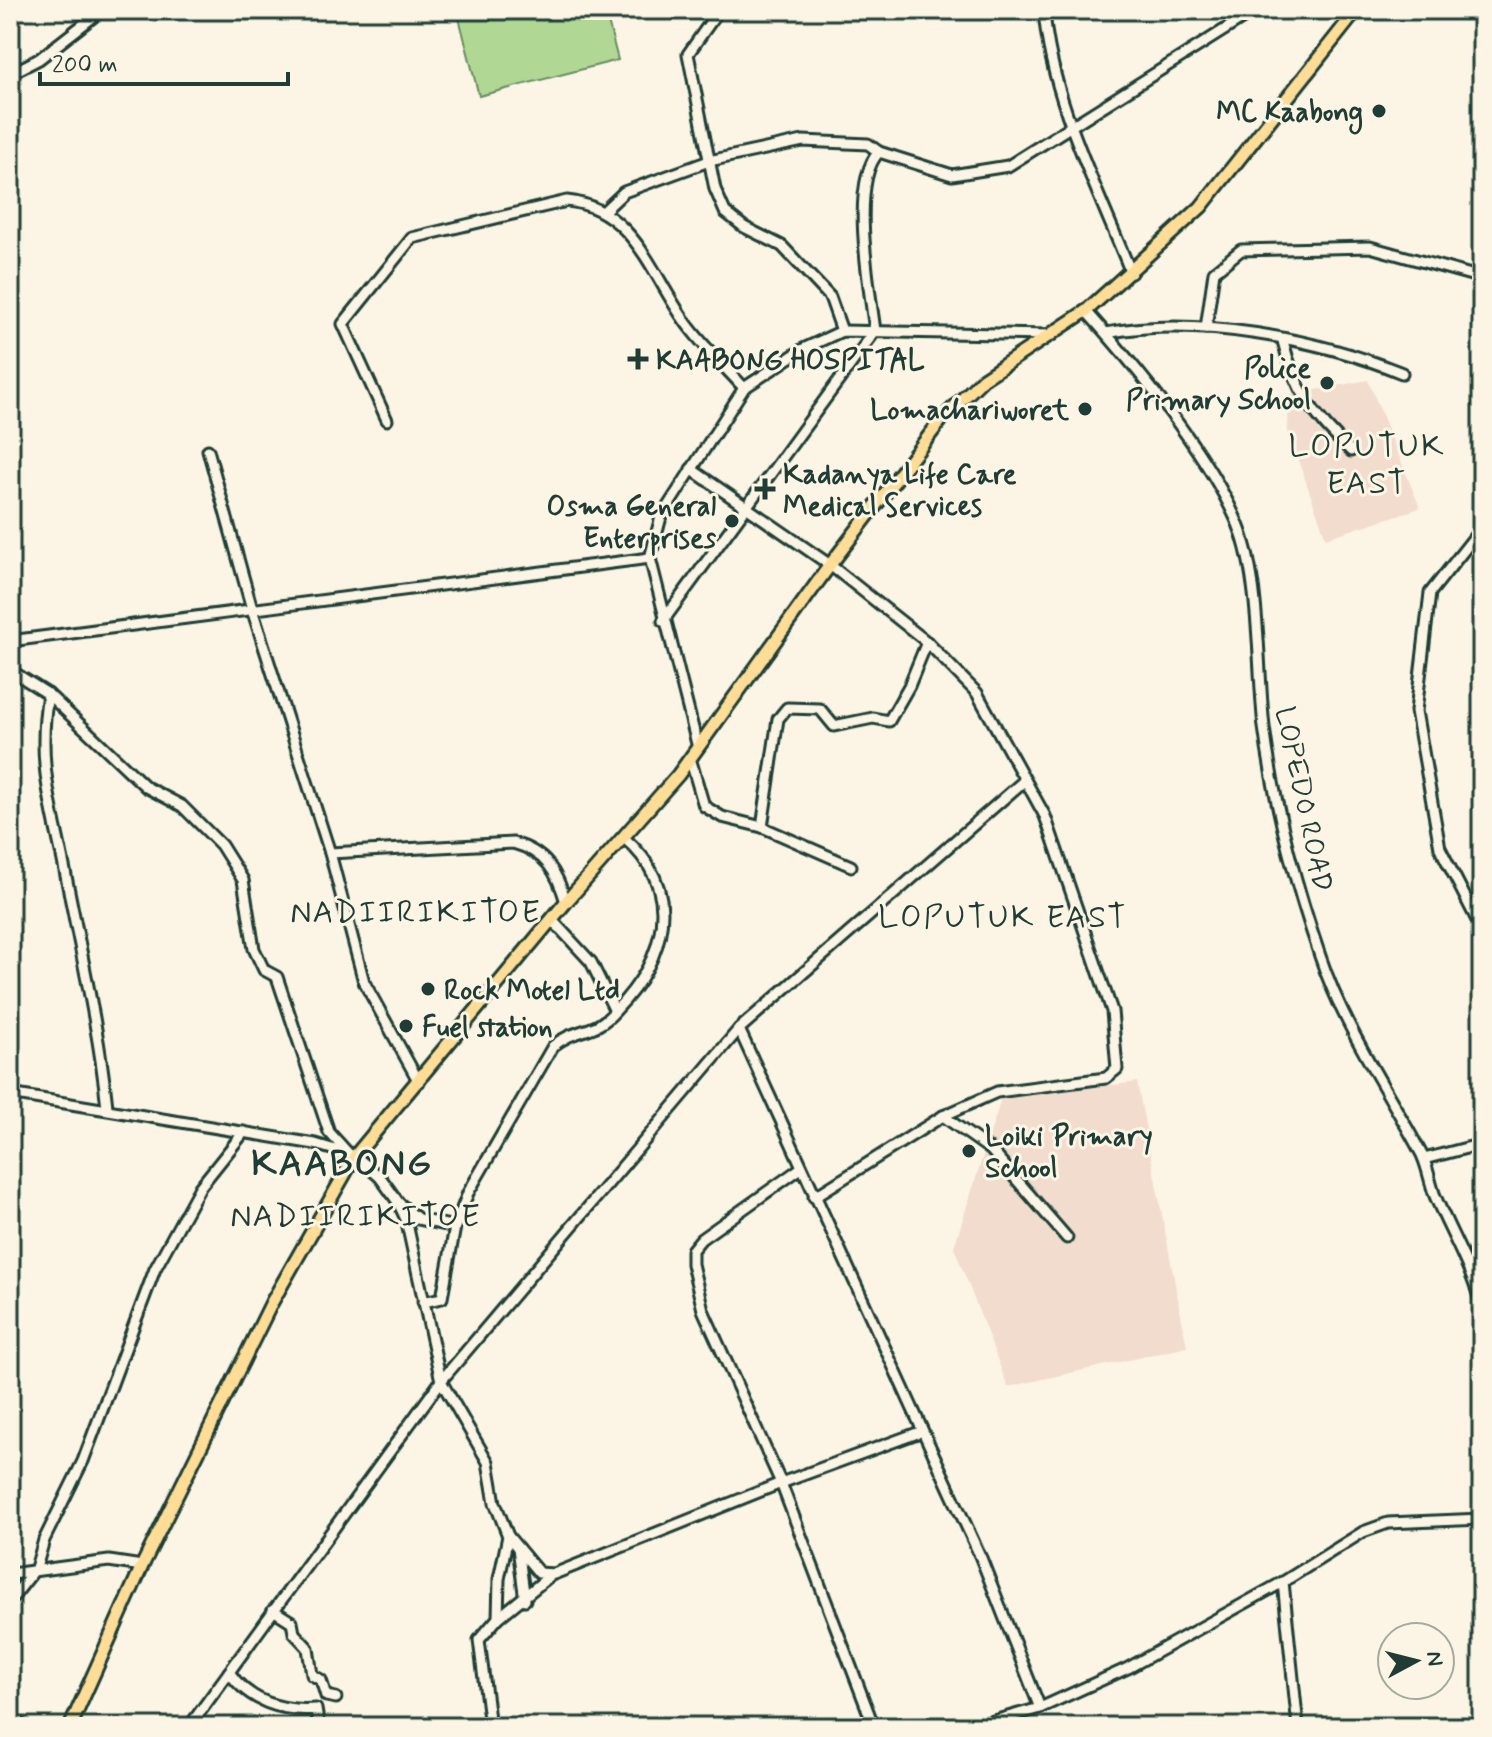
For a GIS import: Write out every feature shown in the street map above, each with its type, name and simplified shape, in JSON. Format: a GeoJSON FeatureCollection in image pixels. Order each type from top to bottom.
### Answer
{"type":"FeatureCollection","features":[{"type":"Feature","properties":{"kind":"main road"},"geometry":{"type":"LineString","coordinates":[[70,1727],[142,1566],[272,1302],[352,1154],[419,1082],[566,902],[694,753],[830,565],[942,419],[983,379],[1086,311],[1201,207],[1357,10]]}},
{"type":"Feature","properties":{"kind":"street"},"geometry":{"type":"LineString","coordinates":[[10,74],[39,59],[102,10]]}},
{"type":"Feature","properties":{"kind":"street"},"geometry":{"type":"LineString","coordinates":[[719,10],[688,54],[709,161],[725,212],[744,227],[782,246],[830,297],[842,331]]}},
{"type":"Feature","properties":{"kind":"street"},"geometry":{"type":"LineString","coordinates":[[1044,10],[1048,45],[1072,123],[1131,273]]}},
{"type":"Feature","properties":{"kind":"street"},"geometry":{"type":"LineString","coordinates":[[604,211],[624,192],[709,161],[803,141],[868,144],[879,152],[952,175],[978,173],[1024,159],[1072,123],[1256,10]]}},
{"type":"Feature","properties":{"kind":"street"},"geometry":{"type":"LineString","coordinates":[[663,621],[875,331],[865,243],[865,192],[872,159],[879,152]]}},
{"type":"Feature","properties":{"kind":"street"},"geometry":{"type":"LineString","coordinates":[[387,420],[343,324],[412,238],[567,201],[589,203],[629,230],[691,328],[744,388]]}},
{"type":"Feature","properties":{"kind":"street"},"geometry":{"type":"LineString","coordinates":[[1206,328],[1214,272],[1241,250],[1370,247],[1482,278]]}},
{"type":"Feature","properties":{"kind":"street","name":"LOPEDO ROAD"},"geometry":{"type":"LineString","coordinates":[[1086,311],[1152,390],[1215,480],[1236,518],[1249,572],[1265,729],[1292,863],[1320,956],[1342,1015],[1424,1159],[1435,1195],[1465,1256],[1482,1307]]}},
{"type":"Feature","properties":{"kind":"street"},"geometry":{"type":"LineString","coordinates":[[1106,333],[1206,328],[1365,357],[1402,373]]}},
{"type":"Feature","properties":{"kind":"street"},"geometry":{"type":"LineString","coordinates":[[851,866],[762,827],[722,817],[704,806],[650,558],[661,517],[744,388],[803,349],[842,331],[1052,335]]}},
{"type":"Feature","properties":{"kind":"street"},"geometry":{"type":"LineString","coordinates":[[1283,341],[1297,389],[1310,410],[1351,451]]}},
{"type":"Feature","properties":{"kind":"street"},"geometry":{"type":"LineString","coordinates":[[208,450],[252,609],[330,853],[364,982],[419,1082]]}},
{"type":"Feature","properties":{"kind":"street"},"geometry":{"type":"LineString","coordinates":[[691,469],[830,565],[927,642],[977,693],[1045,816],[1112,1011],[1117,1069],[1106,1078],[997,1092],[943,1116],[814,1197]]}},
{"type":"Feature","properties":{"kind":"street"},"geometry":{"type":"LineString","coordinates":[[1482,534],[1476,535],[1430,593],[1416,711],[1440,848],[1482,930]]}},
{"type":"Feature","properties":{"kind":"street"},"geometry":{"type":"LineString","coordinates":[[10,641],[650,558]]}},
{"type":"Feature","properties":{"kind":"street"},"geometry":{"type":"LineString","coordinates":[[762,827],[778,719],[787,708],[820,709],[834,726],[873,718],[889,721],[909,686],[927,642]]}},
{"type":"Feature","properties":{"kind":"street"},"geometry":{"type":"LineString","coordinates":[[10,670],[48,694],[146,787],[182,806],[221,845],[234,864],[247,896],[254,949],[264,970],[277,977],[329,1132],[380,1177],[406,1219],[441,1381],[488,1462],[495,1503],[508,1536],[539,1573],[554,1574]]}},
{"type":"Feature","properties":{"kind":"street"},"geometry":{"type":"LineString","coordinates":[[48,694],[42,729],[45,785],[94,1015],[107,1107]]}},
{"type":"Feature","properties":{"kind":"street"},"geometry":{"type":"LineString","coordinates":[[189,1727],[441,1381],[739,1029],[1025,780]]}},
{"type":"Feature","properties":{"kind":"street"},"geometry":{"type":"LineString","coordinates":[[423,1302],[442,1298],[455,1227],[468,1193],[553,1046],[569,1034],[603,1026],[651,965],[661,930],[653,867],[623,837]]}},
{"type":"Feature","properties":{"kind":"street"},"geometry":{"type":"LineString","coordinates":[[330,853],[513,843],[538,853],[549,864],[557,874],[566,902]]}},
{"type":"Feature","properties":{"kind":"street"},"geometry":{"type":"LineString","coordinates":[[553,921],[591,962],[615,1011]]}},
{"type":"Feature","properties":{"kind":"street"},"geometry":{"type":"LineString","coordinates":[[739,1029],[920,1432],[981,1558],[1040,1708]]}},
{"type":"Feature","properties":{"kind":"street"},"geometry":{"type":"LineString","coordinates":[[10,1094],[107,1107],[352,1154]]}},
{"type":"Feature","properties":{"kind":"street"},"geometry":{"type":"LineString","coordinates":[[943,1116],[991,1150],[1067,1238]]}},
{"type":"Feature","properties":{"kind":"street"},"geometry":{"type":"LineString","coordinates":[[10,1601],[36,1568],[44,1540],[102,1416],[155,1269],[200,1187],[244,1132]]}},
{"type":"Feature","properties":{"kind":"street"},"geometry":{"type":"LineString","coordinates":[[1424,1159],[1482,1144]]}},
{"type":"Feature","properties":{"kind":"street"},"geometry":{"type":"LineString","coordinates":[[801,1168],[701,1239],[692,1250],[694,1279],[703,1310],[781,1483],[874,1727]]}},
{"type":"Feature","properties":{"kind":"street"},"geometry":{"type":"LineString","coordinates":[[398,1202],[418,1219],[455,1227]]}},
{"type":"Feature","properties":{"kind":"street"},"geometry":{"type":"LineString","coordinates":[[490,1727],[479,1640],[498,1618],[525,1600],[542,1580],[781,1483],[920,1432]]}},
{"type":"Feature","properties":{"kind":"street"},"geometry":{"type":"LineString","coordinates":[[972,1727],[1040,1708],[1128,1668],[1283,1582],[1363,1532],[1388,1523],[1481,1516],[1482,1616]]}},
{"type":"Feature","properties":{"kind":"street"},"geometry":{"type":"LineString","coordinates":[[498,1618],[499,1579],[508,1536]]}},
{"type":"Feature","properties":{"kind":"street"},"geometry":{"type":"LineString","coordinates":[[518,1548],[525,1600]]}},
{"type":"Feature","properties":{"kind":"street"},"geometry":{"type":"LineString","coordinates":[[10,1574],[36,1568],[109,1561],[142,1566]]}},
{"type":"Feature","properties":{"kind":"street"},"geometry":{"type":"LineString","coordinates":[[1283,1582],[1298,1727]]}},
{"type":"Feature","properties":{"kind":"street"},"geometry":{"type":"LineString","coordinates":[[273,1610],[292,1622],[294,1633],[308,1648],[312,1675],[321,1680],[326,1696],[336,1698]]}},
{"type":"Feature","properties":{"kind":"street"},"geometry":{"type":"LineString","coordinates":[[229,1672],[241,1689],[268,1704],[316,1709],[319,1727]]}},
{"type":"Feature","properties":{"kind":"street"},"geometry":{"type":"LineString","coordinates":[[10,1717],[25,1727]]}},
{"type":"Feature","properties":{"kind":"shaded area","name":"Police Primary School"},"geometry":{"type":"Polygon","coordinates":[[[1368,380],[1420,508],[1326,538],[1288,432],[1289,395],[1368,380]]]}},
{"type":"Feature","properties":{"kind":"shaded area","name":"Loiki Primary School"},"geometry":{"type":"Polygon","coordinates":[[[1137,1082],[1187,1347],[1008,1387],[954,1247],[1001,1099],[1137,1082]]]}},
{"type":"Feature","properties":{"kind":"green space"},"geometry":{"type":"Polygon","coordinates":[[[457,10],[605,10],[618,60],[479,96],[457,10]]]}},
{"type":"Feature","properties":{"kind":"place","name":"MC Kaabong"},"geometry":{"type":"Point","coordinates":[1379,111]}},
{"type":"Feature","properties":{"kind":"place","name":"KAABONG HOSPITAL"},"geometry":{"type":"Point","coordinates":[638,359]}},
{"type":"Feature","properties":{"kind":"place","name":"Police Primary School"},"geometry":{"type":"Point","coordinates":[1327,383]}},
{"type":"Feature","properties":{"kind":"place","name":"Lomachariworet"},"geometry":{"type":"Point","coordinates":[1085,409]}},
{"type":"Feature","properties":{"kind":"place","name":"Kadanya Life Care Medical Services"},"geometry":{"type":"Point","coordinates":[765,489]}},
{"type":"Feature","properties":{"kind":"place","name":"Osma General Enterprises"},"geometry":{"type":"Point","coordinates":[732,521]}},
{"type":"Feature","properties":{"kind":"place","name":"Rock Motel Ltd"},"geometry":{"type":"Point","coordinates":[428,989]}},
{"type":"Feature","properties":{"kind":"place","name":"Fuel station"},"geometry":{"type":"Point","coordinates":[406,1026]}},
{"type":"Feature","properties":{"kind":"place","name":"Loiki Primary School"},"geometry":{"type":"Point","coordinates":[969,1151]}},
{"type":"Feature","properties":{"kind":"district","name":"LOPUTUK EAST"},"geometry":{"type":"Point","coordinates":[1367,464]}},
{"type":"Feature","properties":{"kind":"district","name":"NADIIRIKITOE"},"geometry":{"type":"Point","coordinates":[416,911]}},
{"type":"Feature","properties":{"kind":"district","name":"LOPUTUK EAST"},"geometry":{"type":"Point","coordinates":[1003,916]}},
{"type":"Feature","properties":{"kind":"district","name":"KAABONG"},"geometry":{"type":"Point","coordinates":[342,1162]}},
{"type":"Feature","properties":{"kind":"district","name":"NADIIRIKITOE"},"geometry":{"type":"Point","coordinates":[356,1215]}}]}
